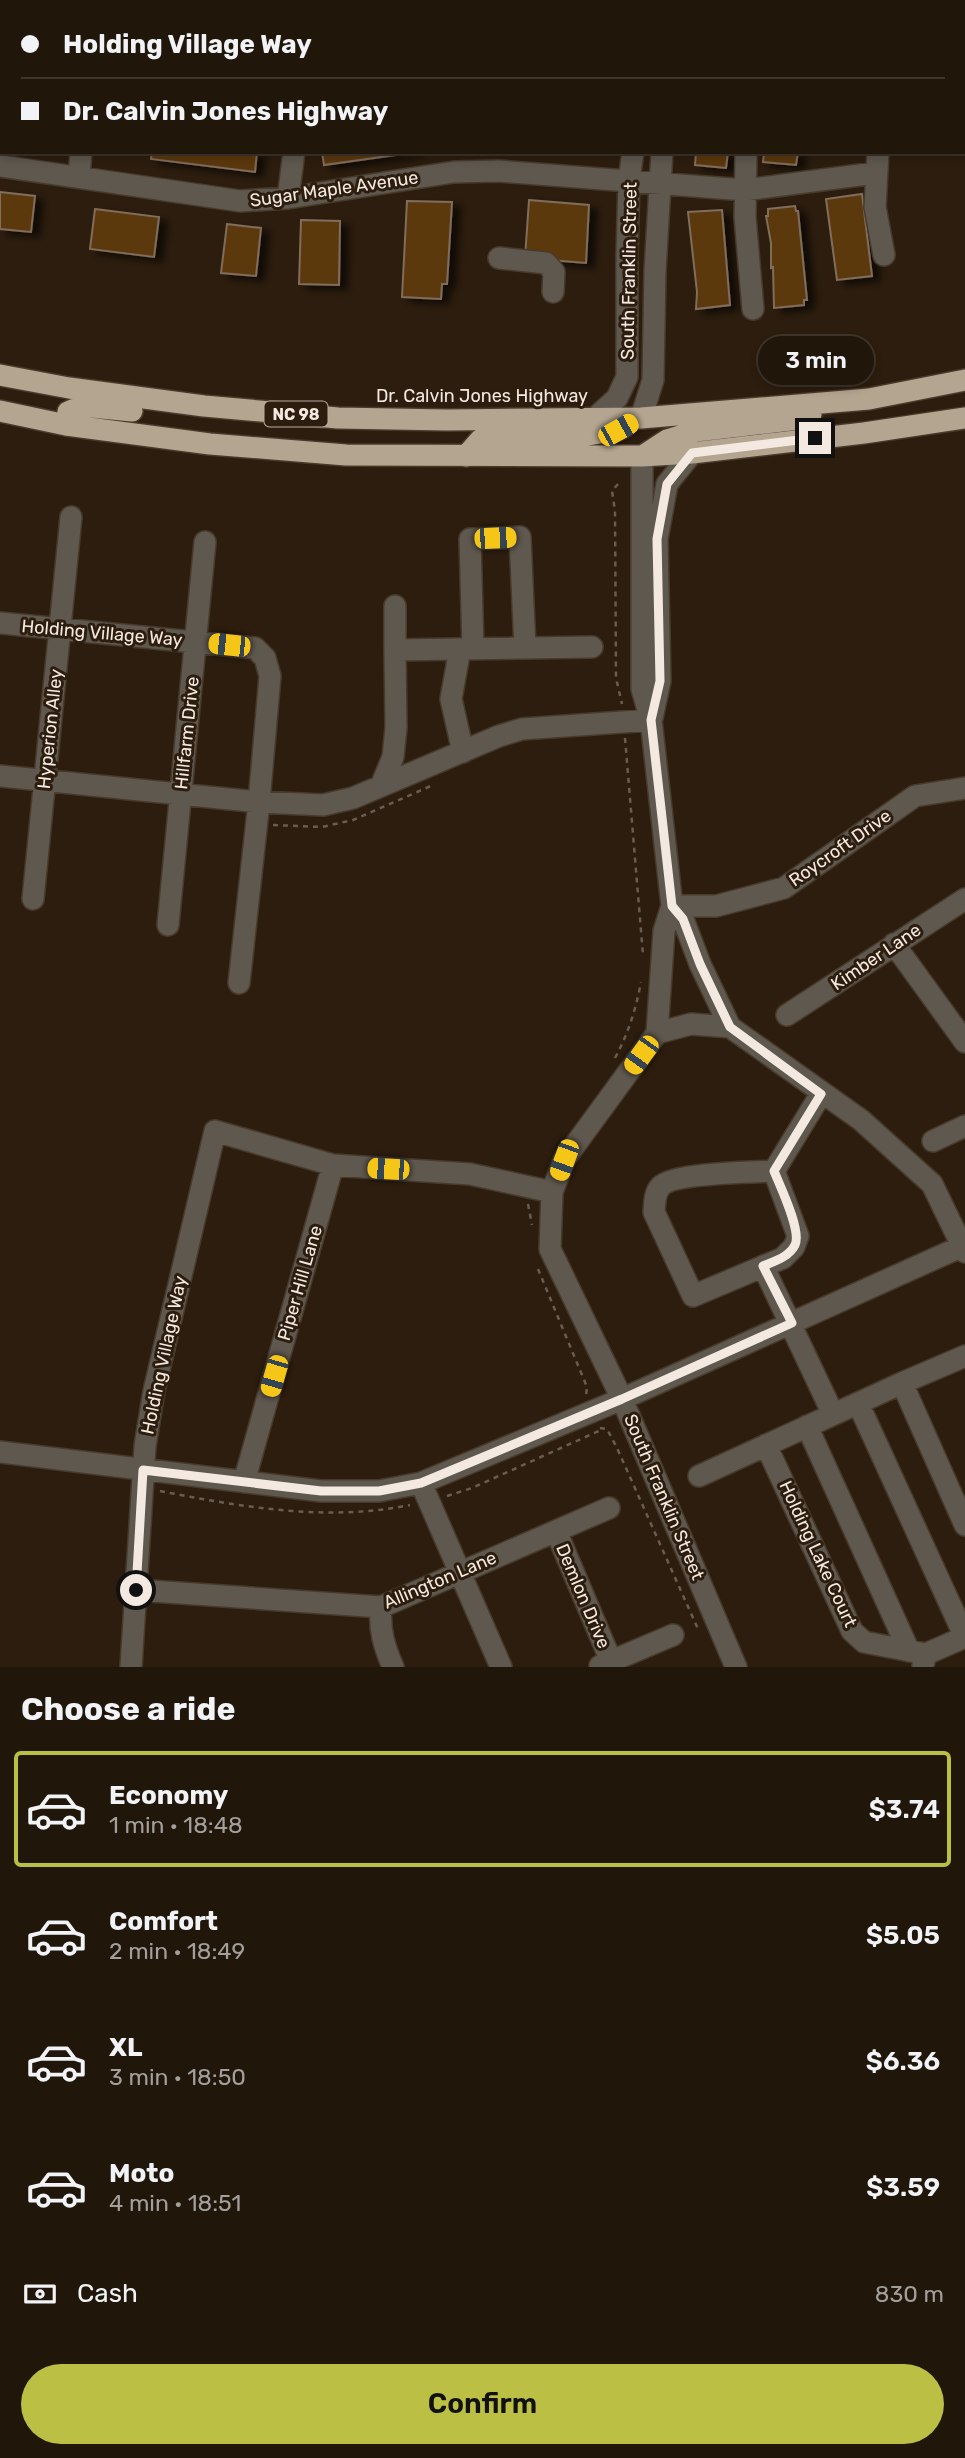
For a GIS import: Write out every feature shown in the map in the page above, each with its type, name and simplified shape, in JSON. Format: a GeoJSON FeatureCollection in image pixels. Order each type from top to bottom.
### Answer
{"type":"FeatureCollection","features":[{"type":"Feature","properties":{"kind":"highway","name":"Dr. Calvin Jones Highway"},"geometry":{"type":"LineString","coordinates":[[0,375],[69,388],[204,406],[338,418],[641,418],[869,399],[965,380]]}},
{"type":"Feature","properties":{"kind":"highway"},"geometry":{"type":"LineString","coordinates":[[642,456],[667,440],[695,431],[799,419],[843,401]]}},
{"type":"Feature","properties":{"kind":"highway"},"geometry":{"type":"LineString","coordinates":[[66,425],[68,412],[82,406],[307,426],[338,418]]}},
{"type":"Feature","properties":{"kind":"highway","name":"NC 98"},"geometry":{"type":"LineString","coordinates":[[0,411],[66,425],[210,444],[346,455],[466,456],[642,456],[692,453],[965,418]]}},
{"type":"Feature","properties":{"kind":"highway"},"geometry":{"type":"LineString","coordinates":[[466,456],[480,440],[576,437],[618,430],[641,418]]}},
{"type":"Feature","properties":{"kind":"street"},"geometry":{"type":"LineString","coordinates":[[79,177],[81,154]]}},
{"type":"Feature","properties":{"kind":"street"},"geometry":{"type":"LineString","coordinates":[[289,198],[294,154]]}},
{"type":"Feature","properties":{"kind":"street","name":"South Franklin Street"},"geometry":{"type":"LineString","coordinates":[[594,419],[617,398],[627,377],[629,180],[633,154]]}},
{"type":"Feature","properties":{"kind":"street","name":"South Franklin Street"},"geometry":{"type":"LineString","coordinates":[[641,418],[653,380],[662,154]]}},
{"type":"Feature","properties":{"kind":"street"},"geometry":{"type":"LineString","coordinates":[[746,154],[747,254],[753,309]]}},
{"type":"Feature","properties":{"kind":"street","name":"Sugar Maple Avenue"},"geometry":{"type":"LineString","coordinates":[[0,166],[240,201],[289,198],[454,172],[500,162],[659,184],[745,190],[811,183],[877,163]]}},
{"type":"Feature","properties":{"kind":"street"},"geometry":{"type":"LineString","coordinates":[[877,163],[876,207],[884,255]]}},
{"type":"Feature","properties":{"kind":"street"},"geometry":{"type":"LineString","coordinates":[[499,258],[546,263],[554,272],[553,292]]}},
{"type":"Feature","properties":{"kind":"street"},"geometry":{"type":"LineString","coordinates":[[651,720],[660,681],[657,539],[667,484],[692,453]]}},
{"type":"Feature","properties":{"kind":"street"},"geometry":{"type":"LineString","coordinates":[[642,456],[642,689],[651,720],[672,906],[664,931],[657,1033],[691,1024],[730,1027]]}},
{"type":"Feature","properties":{"kind":"street","name":"Hyperion Alley"},"geometry":{"type":"LineString","coordinates":[[33,899],[71,517]]}},
{"type":"Feature","properties":{"kind":"street"},"geometry":{"type":"LineString","coordinates":[[463,752],[451,699],[467,649],[470,539],[520,537],[525,648]]}},
{"type":"Feature","properties":{"kind":"street","name":"Hillfarm Drive"},"geometry":{"type":"LineString","coordinates":[[168,925],[205,542]]}},
{"type":"Feature","properties":{"kind":"street"},"geometry":{"type":"LineString","coordinates":[[381,786],[393,757],[396,728],[395,606]]}},
{"type":"Feature","properties":{"kind":"street","name":"Holding Village Way"},"geometry":{"type":"LineString","coordinates":[[0,623],[255,648],[265,658],[270,676],[239,983]]}},
{"type":"Feature","properties":{"kind":"street"},"geometry":{"type":"LineString","coordinates":[[395,650],[592,647]]}},
{"type":"Feature","properties":{"kind":"street"},"geometry":{"type":"LineString","coordinates":[[0,776],[259,802],[323,805],[353,798],[522,729],[651,720]]}},
{"type":"Feature","properties":{"kind":"street"},"geometry":{"type":"LineString","coordinates":[[393,757],[411,774]]}},
{"type":"Feature","properties":{"kind":"street","name":"Roycroft Drive"},"geometry":{"type":"LineString","coordinates":[[672,906],[716,906],[784,888],[915,796],[965,788]]}},
{"type":"Feature","properties":{"kind":"street","name":"Kimber Lane"},"geometry":{"type":"LineString","coordinates":[[787,1015],[965,899]]}},
{"type":"Feature","properties":{"kind":"street"},"geometry":{"type":"LineString","coordinates":[[0,1452],[321,1491],[379,1491],[421,1483],[622,1399],[964,1248],[932,1184],[861,1120],[730,1027],[700,964],[683,919],[672,906]]}},
{"type":"Feature","properties":{"kind":"street"},"geometry":{"type":"LineString","coordinates":[[894,944],[965,1042]]}},
{"type":"Feature","properties":{"kind":"street","name":"South Franklin Street"},"geometry":{"type":"LineString","coordinates":[[657,1033],[564,1160],[552,1192],[550,1249],[622,1399],[736,1667]]}},
{"type":"Feature","properties":{"kind":"street"},"geometry":{"type":"LineString","coordinates":[[774,1171],[821,1094]]}},
{"type":"Feature","properties":{"kind":"street"},"geometry":{"type":"LineString","coordinates":[[933,1141],[965,1126]]}},
{"type":"Feature","properties":{"kind":"street","name":"Holding Village Way"},"geometry":{"type":"LineString","coordinates":[[131,1667],[143,1470],[154,1391],[215,1131],[334,1165]]}},
{"type":"Feature","properties":{"kind":"street"},"geometry":{"type":"LineString","coordinates":[[334,1165],[470,1174],[552,1192]]}},
{"type":"Feature","properties":{"kind":"street","name":"Piper Hill Lane"},"geometry":{"type":"LineString","coordinates":[[244,1482],[334,1165]]}},
{"type":"Feature","properties":{"kind":"street"},"geometry":{"type":"LineString","coordinates":[[774,1171],[798,1236],[794,1247],[783,1258],[693,1296],[654,1212],[655,1198],[661,1185],[677,1178],[774,1171]]}},
{"type":"Feature","properties":{"kind":"street"},"geometry":{"type":"LineString","coordinates":[[763,1266],[833,1414]]}},
{"type":"Feature","properties":{"kind":"street"},"geometry":{"type":"LineString","coordinates":[[699,1476],[965,1356]]}},
{"type":"Feature","properties":{"kind":"street"},"geometry":{"type":"LineString","coordinates":[[902,1383],[965,1525]]}},
{"type":"Feature","properties":{"kind":"street"},"geometry":{"type":"LineString","coordinates":[[807,1426],[919,1657],[965,1637],[858,1403]]}},
{"type":"Feature","properties":{"kind":"street","name":"Holding Lake Court"},"geometry":{"type":"LineString","coordinates":[[766,1445],[852,1631],[864,1642],[919,1657]]}},
{"type":"Feature","properties":{"kind":"street"},"geometry":{"type":"LineString","coordinates":[[421,1483],[501,1667]]}},
{"type":"Feature","properties":{"kind":"street","name":"Allington Lane"},"geometry":{"type":"LineString","coordinates":[[136,1590],[381,1607],[609,1508]]}},
{"type":"Feature","properties":{"kind":"street","name":"Demlon Drive"},"geometry":{"type":"LineString","coordinates":[[556,1531],[605,1664]]}},
{"type":"Feature","properties":{"kind":"street"},"geometry":{"type":"LineString","coordinates":[[381,1607],[380,1627],[384,1647],[393,1667]]}},
{"type":"Feature","properties":{"kind":"street"},"geometry":{"type":"LineString","coordinates":[[605,1664],[673,1635]]}},
{"type":"Feature","properties":{"kind":"path"},"geometry":{"type":"LineString","coordinates":[[618,484],[612,491],[615,511],[616,678],[621,700]]}},
{"type":"Feature","properties":{"kind":"path"},"geometry":{"type":"LineString","coordinates":[[617,738],[624,737],[625,745],[642,964]]}},
{"type":"Feature","properties":{"kind":"path"},"geometry":{"type":"LineString","coordinates":[[268,825],[323,827],[353,820],[438,783]]}},
{"type":"Feature","properties":{"kind":"path"},"geometry":{"type":"LineString","coordinates":[[611,1064],[623,1044],[637,1006],[642,975]]}},
{"type":"Feature","properties":{"kind":"path"},"geometry":{"type":"LineString","coordinates":[[528,1204],[532,1233]]}},
{"type":"Feature","properties":{"kind":"path"},"geometry":{"type":"LineString","coordinates":[[537,1266],[582,1375],[589,1403]]}},
{"type":"Feature","properties":{"kind":"path"},"geometry":{"type":"LineString","coordinates":[[597,1423],[601,1430]]}},
{"type":"Feature","properties":{"kind":"path"},"geometry":{"type":"LineString","coordinates":[[439,1499],[472,1488],[607,1429],[699,1630]]}},
{"type":"Feature","properties":{"kind":"path"},"geometry":{"type":"LineString","coordinates":[[157,1490],[222,1503],[349,1514],[413,1505]]}},
{"type":"Feature","properties":{"kind":"building"},"geometry":{"type":"Polygon","coordinates":[[[152,154],[257,154],[255,172],[151,159],[152,154]]]}},
{"type":"Feature","properties":{"kind":"building"},"geometry":{"type":"Polygon","coordinates":[[[322,154],[403,154],[324,165],[322,154]]]}},
{"type":"Feature","properties":{"kind":"building"},"geometry":{"type":"Polygon","coordinates":[[[696,154],[728,154],[726,168],[695,165],[696,154]]]}},
{"type":"Feature","properties":{"kind":"building"},"geometry":{"type":"Polygon","coordinates":[[[764,154],[798,154],[796,165],[763,162],[764,154]]]}},
{"type":"Feature","properties":{"kind":"building"},"geometry":{"type":"Polygon","coordinates":[[[0,192],[35,196],[31,232],[0,229],[0,192]]]}},
{"type":"Feature","properties":{"kind":"building"},"geometry":{"type":"Polygon","coordinates":[[[862,194],[872,276],[837,280],[826,199],[862,194]]]}},
{"type":"Feature","properties":{"kind":"building"},"geometry":{"type":"Polygon","coordinates":[[[529,200],[589,205],[586,263],[525,258],[529,200]]]}},
{"type":"Feature","properties":{"kind":"building"},"geometry":{"type":"Polygon","coordinates":[[[407,201],[452,202],[447,284],[442,284],[441,299],[402,297],[407,201]]]}},
{"type":"Feature","properties":{"kind":"building"},"geometry":{"type":"Polygon","coordinates":[[[795,206],[798,211],[807,300],[804,300],[804,305],[774,308],[771,243],[766,216],[768,209],[795,206]]]}},
{"type":"Feature","properties":{"kind":"building"},"geometry":{"type":"Polygon","coordinates":[[[95,209],[159,217],[154,257],[90,249],[95,209]]]}},
{"type":"Feature","properties":{"kind":"building"},"geometry":{"type":"Polygon","coordinates":[[[722,210],[730,305],[696,309],[697,292],[688,212],[722,210]]]}},
{"type":"Feature","properties":{"kind":"building"},"geometry":{"type":"Polygon","coordinates":[[[301,220],[340,221],[339,285],[299,284],[301,220]]]}},
{"type":"Feature","properties":{"kind":"building"},"geometry":{"type":"Polygon","coordinates":[[[227,224],[261,228],[256,276],[221,273],[227,224]]]}},
{"type":"Feature","properties":{"kind":"route"},"geometry":{"type":"LineString","coordinates":[[136,1590],[143,1470],[321,1491],[379,1491],[421,1483],[622,1399],[792,1323],[763,1266],[783,1258],[794,1247],[798,1236],[774,1171],[821,1094],[730,1027],[700,964],[683,919],[672,906],[651,720],[660,681],[657,539],[667,484],[692,453],[815,438]]}}]}
